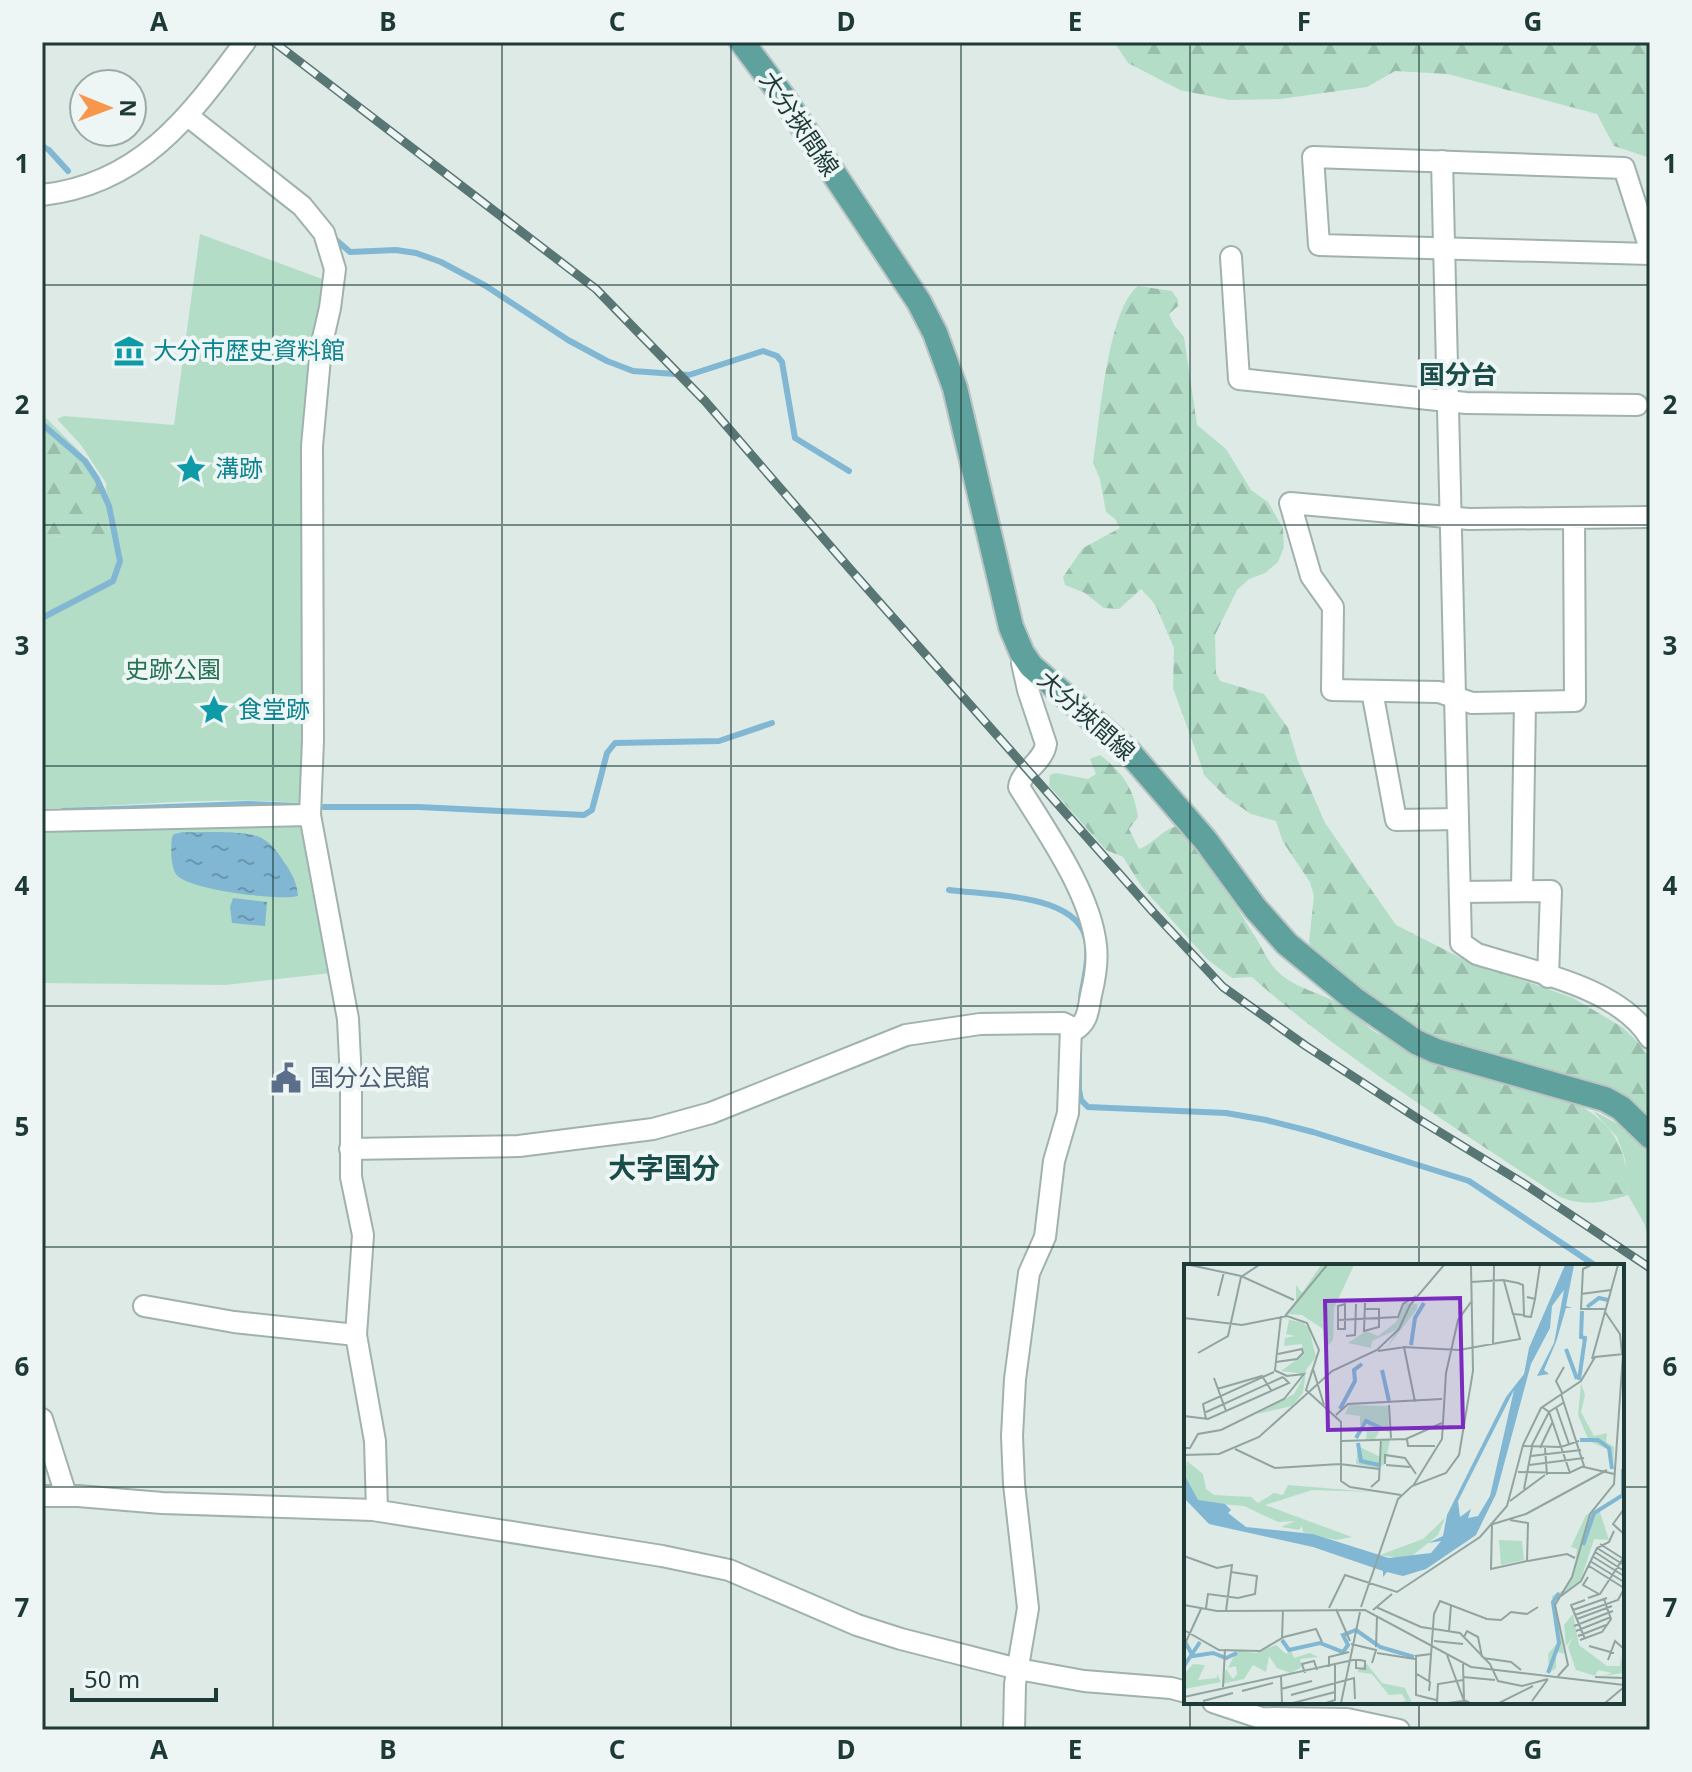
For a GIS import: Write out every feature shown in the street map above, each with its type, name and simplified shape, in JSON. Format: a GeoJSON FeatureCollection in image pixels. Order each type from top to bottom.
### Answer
{"type":"FeatureCollection","features":[{"type":"Feature","properties":{"kind":"main road","name":"大分挾間線"},"geometry":{"type":"LineString","coordinates":[[742,42],[783,97],[914,294],[935,333],[955,388],[1011,627],[1026,659],[1129,752],[1206,841],[1274,931],[1304,960],[1416,1042],[1459,1058],[1605,1099],[1621,1108],[1650,1136]]}},
{"type":"Feature","properties":{"kind":"street"},"geometry":{"type":"LineString","coordinates":[[42,195],[68,191],[113,174],[153,150],[188,116],[245,42]]}},
{"type":"Feature","properties":{"kind":"street"},"geometry":{"type":"LineString","coordinates":[[188,116],[302,206],[324,233],[333,256],[334,282],[321,347],[312,446],[313,740],[310,815],[348,1019],[351,1177],[363,1235],[356,1335],[375,1441],[377,1510]]}},
{"type":"Feature","properties":{"kind":"street"},"geometry":{"type":"LineString","coordinates":[[1313,157],[1624,168],[1650,252],[1444,248],[1319,245],[1313,157]]}},
{"type":"Feature","properties":{"kind":"street"},"geometry":{"type":"LineString","coordinates":[[1442,161],[1461,943],[1477,954],[1593,993],[1627,1011],[1650,1038]]}},
{"type":"Feature","properties":{"kind":"street"},"geometry":{"type":"LineString","coordinates":[[1231,257],[1239,379],[1448,401],[1637,405]]}},
{"type":"Feature","properties":{"kind":"street"},"geometry":{"type":"LineString","coordinates":[[1574,518],[1575,701],[1472,703],[1439,692],[1332,690],[1333,607],[1311,576],[1290,503],[1451,517],[1648,517]]}},
{"type":"Feature","properties":{"kind":"street"},"geometry":{"type":"LineString","coordinates":[[1026,659],[1022,663],[1025,681],[1046,744],[1044,755],[1021,778],[1019,787],[1069,870],[1092,926],[1097,948],[1096,974],[1085,1021],[1083,1026],[1073,1031]]}},
{"type":"Feature","properties":{"kind":"street"},"geometry":{"type":"LineString","coordinates":[[1372,691],[1396,820],[1458,819]]}},
{"type":"Feature","properties":{"kind":"street"},"geometry":{"type":"LineString","coordinates":[[1522,891],[1525,702]]}},
{"type":"Feature","properties":{"kind":"street"},"geometry":{"type":"LineString","coordinates":[[42,821],[310,815]]}},
{"type":"Feature","properties":{"kind":"street"},"geometry":{"type":"LineString","coordinates":[[1460,892],[1551,891],[1548,977]]}},
{"type":"Feature","properties":{"kind":"street"},"geometry":{"type":"LineString","coordinates":[[350,1149],[510,1147],[653,1129],[711,1113],[818,1072],[895,1038],[918,1032],[1002,1023],[1063,1023],[1073,1031]]}},
{"type":"Feature","properties":{"kind":"street"},"geometry":{"type":"LineString","coordinates":[[1014,1730],[1014,1694],[1028,1608],[1014,1484],[1012,1436],[1015,1379],[1029,1273],[1045,1237],[1054,1161],[1068,1113],[1073,1031]]}},
{"type":"Feature","properties":{"kind":"street"},"geometry":{"type":"LineString","coordinates":[[144,1306],[234,1322],[356,1335]]}},
{"type":"Feature","properties":{"kind":"street"},"geometry":{"type":"LineString","coordinates":[[42,1419],[66,1495]]}},
{"type":"Feature","properties":{"kind":"street"},"geometry":{"type":"LineString","coordinates":[[42,1496],[377,1510],[715,1566],[857,1625],[1018,1669],[1084,1681],[1184,1691]]}},
{"type":"Feature","properties":{"kind":"street"},"geometry":{"type":"LineString","coordinates":[[1219,1704],[1261,1718],[1347,1719],[1399,1730]]}},
{"type":"Feature","properties":{"kind":"green space"},"geometry":{"type":"Polygon","coordinates":[[[1114,42],[1650,42],[1650,158],[1614,146],[1597,114],[1448,74],[1395,71],[1367,87],[1280,99],[1229,100],[1180,90],[1128,63],[1114,42]]]}},
{"type":"Feature","properties":{"kind":"green space","name":"史跡公園"},"geometry":{"type":"Polygon","coordinates":[[[200,234],[325,280],[309,370],[303,451],[302,803],[204,801],[42,809],[42,537],[109,535],[106,483],[81,445],[57,419],[64,416],[174,425],[200,234]]]}},
{"type":"Feature","properties":{"kind":"green space"},"geometry":{"type":"Polygon","coordinates":[[[1138,286],[1172,291],[1178,300],[1178,306],[1169,314],[1184,337],[1197,425],[1226,449],[1251,490],[1268,502],[1283,528],[1284,547],[1278,562],[1237,590],[1215,635],[1216,673],[1220,681],[1264,694],[1288,728],[1298,761],[1325,823],[1396,925],[1459,957],[1573,998],[1622,1027],[1642,1046],[1650,1060],[1650,1118],[1613,1095],[1438,1046],[1320,962],[1309,942],[1314,896],[1310,882],[1283,842],[1276,821],[1251,814],[1226,797],[1205,776],[1173,688],[1174,648],[1155,604],[1141,589],[1119,609],[1104,608],[1085,593],[1065,585],[1063,577],[1083,548],[1120,528],[1106,512],[1100,479],[1093,463],[1112,342],[1127,299],[1138,286]]]}},
{"type":"Feature","properties":{"kind":"green space"},"geometry":{"type":"Polygon","coordinates":[[[42,414],[81,453],[106,490],[109,536],[42,537],[42,414]]]}},
{"type":"Feature","properties":{"kind":"green space"},"geometry":{"type":"Polygon","coordinates":[[[1100,755],[1121,774],[1130,789],[1138,817],[1129,829],[1139,849],[1177,826],[1210,865],[1270,963],[1283,977],[1347,1008],[1379,1034],[1582,1106],[1614,1136],[1625,1161],[1628,1195],[1593,1203],[1575,1202],[1558,1196],[1362,1064],[1252,977],[1232,978],[1208,960],[1142,887],[1123,857],[1106,850],[1049,786],[1050,775],[1056,773],[1088,779],[1096,774],[1090,759],[1100,755]]]}},
{"type":"Feature","properties":{"kind":"green space"},"geometry":{"type":"Polygon","coordinates":[[[305,819],[331,973],[225,985],[42,983],[42,827],[305,819]]]}},
{"type":"Feature","properties":{"kind":"green space"},"geometry":{"type":"Polygon","coordinates":[[[1593,1111],[1632,1134],[1649,1154],[1652,1183],[1650,1243],[1644,1223],[1628,1195],[1625,1159],[1617,1137],[1593,1111]]]}},
{"type":"Feature","properties":{"kind":"water"},"geometry":{"type":"Polygon","coordinates":[[[183,832],[236,833],[263,839],[275,849],[289,870],[298,896],[234,893],[183,880],[174,870],[171,851],[172,837],[183,832]]]}},
{"type":"Feature","properties":{"kind":"water"},"geometry":{"type":"Polygon","coordinates":[[[233,898],[267,902],[265,926],[232,923],[230,907],[233,898]]]}},
{"type":"Feature","properties":{"kind":"waterway"},"geometry":{"type":"LineString","coordinates":[[42,146],[68,171]]}},
{"type":"Feature","properties":{"kind":"waterway"},"geometry":{"type":"LineString","coordinates":[[335,239],[350,252],[396,250],[441,262],[486,286],[568,340],[633,371],[689,375],[763,351],[777,356],[782,362],[795,438],[849,471]]}},
{"type":"Feature","properties":{"kind":"waterway"},"geometry":{"type":"LineString","coordinates":[[42,424],[85,461],[97,479],[109,506],[120,561],[113,581],[42,618]]}},
{"type":"Feature","properties":{"kind":"waterway"},"geometry":{"type":"LineString","coordinates":[[324,807],[419,807],[584,815],[592,810],[607,753],[615,743],[719,741],[772,723]]}},
{"type":"Feature","properties":{"kind":"waterway"},"geometry":{"type":"LineString","coordinates":[[63,811],[247,804],[299,806]]}},
{"type":"Feature","properties":{"kind":"waterway"},"geometry":{"type":"LineString","coordinates":[[949,890],[1025,899],[1063,911],[1077,921],[1085,935],[1087,950],[1081,997]]}},
{"type":"Feature","properties":{"kind":"waterway"},"geometry":{"type":"LineString","coordinates":[[1079,1032],[1079,1090],[1081,1100],[1088,1107],[1226,1113],[1313,1132],[1469,1181],[1593,1264]]}},
{"type":"Feature","properties":{"kind":"railway"},"geometry":{"type":"LineString","coordinates":[[274,42],[596,289],[705,401],[1154,913],[1223,987],[1306,1046],[1523,1183],[1650,1268]]}},
{"type":"Feature","properties":{"kind":"place","name":"大分市歴史資料館"},"geometry":{"type":"Point","coordinates":[129,351]}},
{"type":"Feature","properties":{"kind":"place","name":"溝跡"},"geometry":{"type":"Point","coordinates":[191,469]}},
{"type":"Feature","properties":{"kind":"place","name":"食堂跡"},"geometry":{"type":"Point","coordinates":[214,710]}},
{"type":"Feature","properties":{"kind":"place","name":"国分公民館"},"geometry":{"type":"Point","coordinates":[286,1078]}},
{"type":"Feature","properties":{"kind":"district","name":"国分台"},"geometry":{"type":"Point","coordinates":[1458,375]}},
{"type":"Feature","properties":{"kind":"district","name":"大字国分"},"geometry":{"type":"Point","coordinates":[664,1168]}}]}
